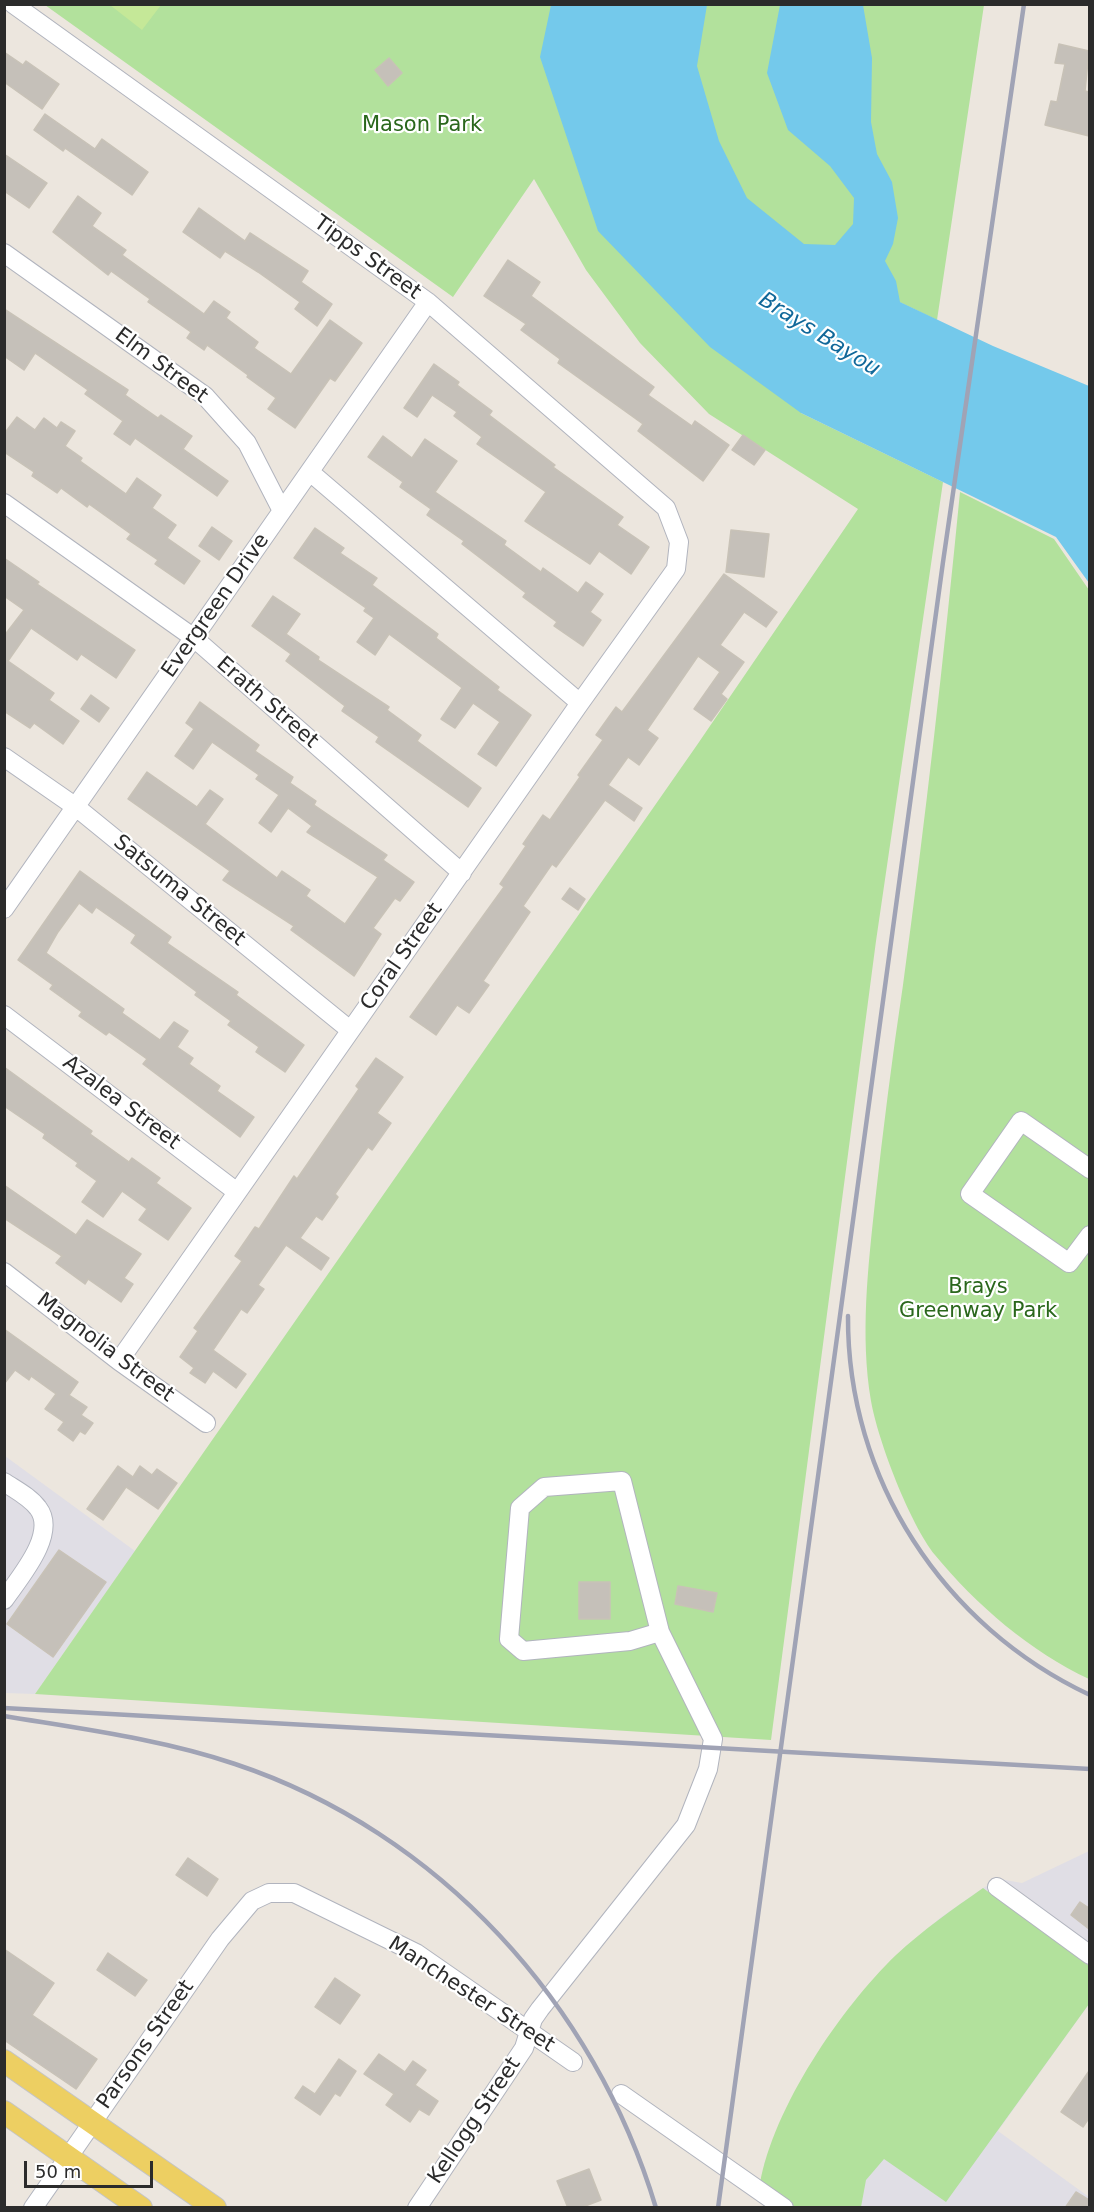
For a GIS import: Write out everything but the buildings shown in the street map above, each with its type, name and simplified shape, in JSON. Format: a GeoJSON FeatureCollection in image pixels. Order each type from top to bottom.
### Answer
{"type":"FeatureCollection","features":[{"type":"Feature","properties":{"kind":"main road"},"geometry":{"type":"LineString","coordinates":[[4,2061],[215,2208]]}},
{"type":"Feature","properties":{"kind":"main road"},"geometry":{"type":"LineString","coordinates":[[4,2112],[141,2208]]}},
{"type":"Feature","properties":{"kind":"street","name":"Tipps Street"},"geometry":{"type":"LineString","coordinates":[[13,4],[428,302],[666,508],[679,542],[678,551]]}},
{"type":"Feature","properties":{"kind":"street","name":"Elm Street"},"geometry":{"type":"LineString","coordinates":[[4,253],[204,396],[247,443],[282,511]]}},
{"type":"Feature","properties":{"kind":"street","name":"Evergreen Drive"},"geometry":{"type":"LineString","coordinates":[[4,909],[428,302]]}},
{"type":"Feature","properties":{"kind":"street"},"geometry":{"type":"LineString","coordinates":[[309,472],[579,703]]}},
{"type":"Feature","properties":{"kind":"street","name":"Erath Street"},"geometry":{"type":"LineString","coordinates":[[4,503],[194,638],[462,873]]}},
{"type":"Feature","properties":{"kind":"street","name":"Coral Street"},"geometry":{"type":"LineString","coordinates":[[119,1361],[579,703],[676,569],[678,551]]}},
{"type":"Feature","properties":{"kind":"street","name":"Satsuma Street"},"geometry":{"type":"LineString","coordinates":[[4,757],[75,807],[350,1030]]}},
{"type":"Feature","properties":{"kind":"street","name":"Azalea Street"},"geometry":{"type":"LineString","coordinates":[[4,1015],[237,1192]]}},
{"type":"Feature","properties":{"kind":"street"},"geometry":{"type":"LineString","coordinates":[[1089,1168],[1021,1121],[970,1194],[1070,1263],[1089,1235]]}},
{"type":"Feature","properties":{"kind":"street","name":"Magnolia Street"},"geometry":{"type":"LineString","coordinates":[[4,1272],[119,1361],[206,1423]]}},
{"type":"Feature","properties":{"kind":"street","name":"Kellogg Street"},"geometry":{"type":"LineString","coordinates":[[417,2208],[524,2048],[533,2019],[686,1825],[708,1769],[713,1739],[660,1632],[622,1480],[544,1487],[520,1508],[509,1639],[523,1651],[630,1641],[660,1632]]}},
{"type":"Feature","properties":{"kind":"street"},"geometry":{"type":"LineString","coordinates":[[4,1482],[30,1500],[40,1510],[43,1520],[41,1544],[4,1600]]}},
{"type":"Feature","properties":{"kind":"street"},"geometry":{"type":"LineString","coordinates":[[998,1887],[1089,1955]]}},
{"type":"Feature","properties":{"kind":"street","name":"Manchester Street"},"geometry":{"type":"LineString","coordinates":[[269,1893],[294,1893],[416,1953],[573,2062]]}},
{"type":"Feature","properties":{"kind":"street","name":"Parsons Street"},"geometry":{"type":"LineString","coordinates":[[33,2208],[220,1939],[252,1901],[269,1893]]}},
{"type":"Feature","properties":{"kind":"street"},"geometry":{"type":"LineString","coordinates":[[621,2094],[784,2208]]}},
{"type":"Feature","properties":{"kind":"shaded area"},"geometry":{"type":"Polygon","coordinates":[[[5,1456],[135,1551],[35,1694],[5,1693],[5,1456]]]}},
{"type":"Feature","properties":{"kind":"shaded area"},"geometry":{"type":"Polygon","coordinates":[[[1089,1851],[1089,2004],[998,2131],[1089,2197],[1089,2207],[795,2207],[764,2164],[809,2068],[855,2001],[896,1956],[940,1918],[983,1888],[1000,1879],[1022,1883],[1089,1851]]]}},
{"type":"Feature","properties":{"kind":"green space","name":"Mason Park"},"geometry":{"type":"Polygon","coordinates":[[[45,5],[984,5],[937,320],[839,273],[801,413],[943,482],[876,941],[771,1740],[35,1694],[697,745],[858,509],[709,414],[640,343],[586,270],[534,179],[453,297],[45,5]]]}},
{"type":"Feature","properties":{"kind":"green space"},"geometry":{"type":"Polygon","coordinates":[[[110,5],[161,5],[142,30],[110,5]]]}},
{"type":"Feature","properties":{"kind":"green space","name":"Brays Greenway Park"},"geometry":{"type":"Polygon","coordinates":[[[960,492],[1054,539],[1089,590],[1089,1679],[1046,1655],[1006,1626],[968,1592],[935,1555],[915,1523],[896,1481],[880,1438],[871,1401],[868,1376],[866,1302],[872,1227],[926,800],[960,492]]]}},
{"type":"Feature","properties":{"kind":"green space"},"geometry":{"type":"Polygon","coordinates":[[[983,1888],[1089,1966],[1089,2004],[946,2202],[884,2159],[866,2180],[861,2207],[795,2207],[760,2184],[767,2155],[794,2092],[812,2061],[853,2002],[906,1946],[983,1888]]]}},
{"type":"Feature","properties":{"kind":"water","name":"Brays Bayou"},"geometry":{"type":"Polygon","coordinates":[[[551,5],[707,5],[697,66],[719,141],[747,198],[804,244],[835,245],[853,224],[854,198],[830,166],[788,130],[767,73],[780,5],[863,5],[872,58],[871,122],[877,154],[892,182],[898,218],[893,244],[885,261],[896,281],[900,302],[993,346],[1089,386],[1089,583],[1056,537],[801,413],[710,347],[598,231],[540,57],[551,5]]]}},
{"type":"Feature","properties":{"kind":"railway"},"geometry":{"type":"LineString","coordinates":[[718,2208],[943,562],[1024,4]]}},
{"type":"Feature","properties":{"kind":"railway"},"geometry":{"type":"LineString","coordinates":[[848,1316],[852,1376],[865,1434],[885,1489],[914,1541],[949,1588],[990,1630],[1037,1666],[1090,1695]]}},
{"type":"Feature","properties":{"kind":"railway"},"geometry":{"type":"LineString","coordinates":[[4,1708],[1090,1769]]}},
{"type":"Feature","properties":{"kind":"railway"},"geometry":{"type":"LineString","coordinates":[[4,1716],[150,1741],[235,1764],[309,1794],[378,1833],[442,1881],[499,1935],[550,1996],[593,2062],[629,2133],[656,2208]]}}]}
